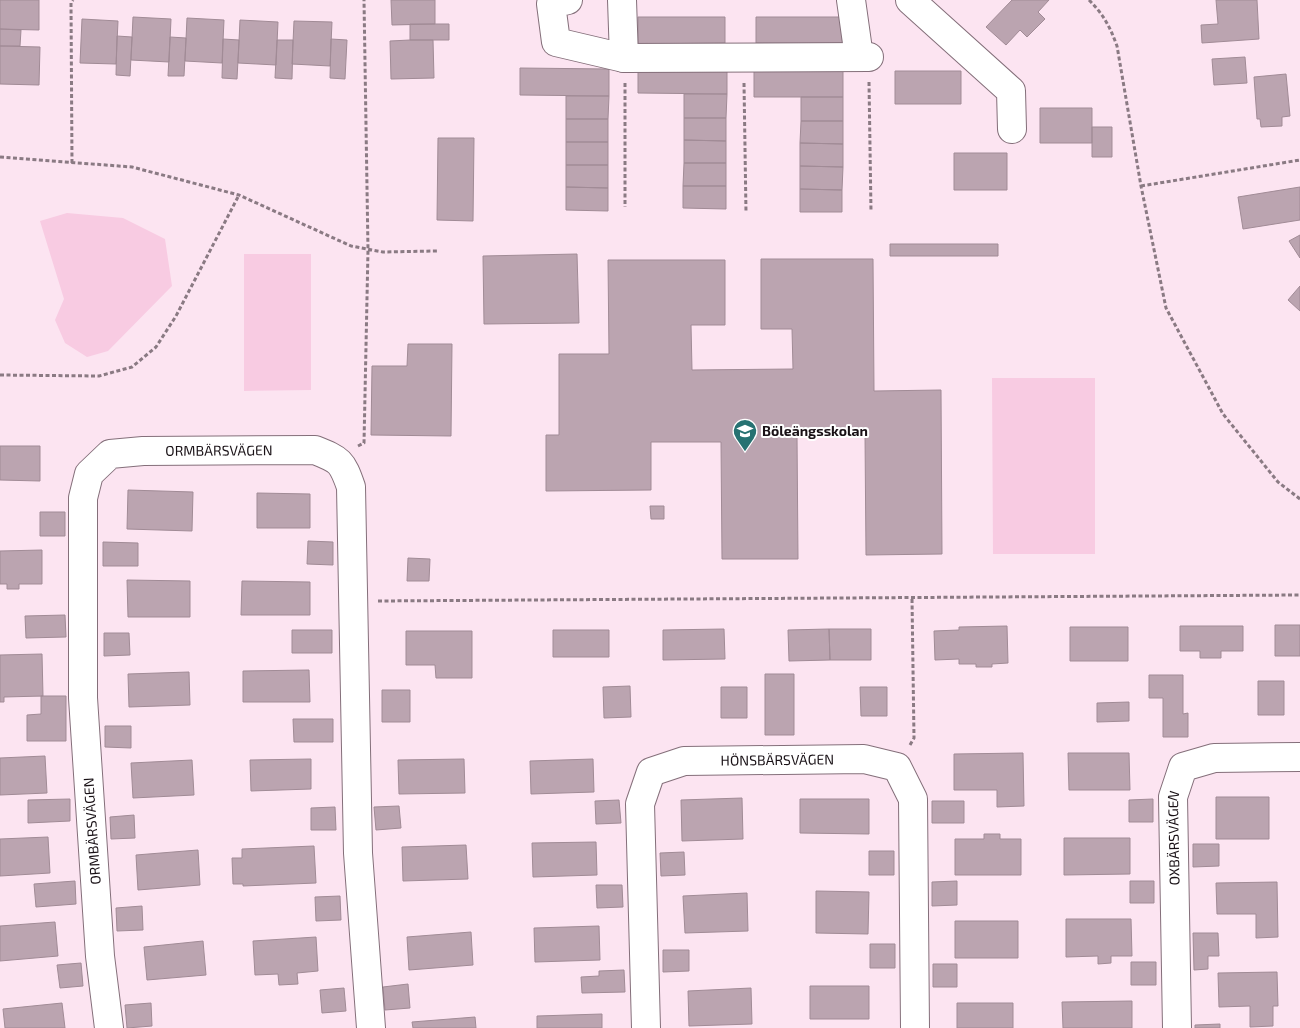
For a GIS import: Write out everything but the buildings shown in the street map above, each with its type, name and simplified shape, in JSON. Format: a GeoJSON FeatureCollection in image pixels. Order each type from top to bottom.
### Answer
{"type":"FeatureCollection","features":[{"type":"Feature","properties":{"kind":"street"},"geometry":{"type":"LineString","coordinates":[[568,0],[551,4],[556,42],[624,58],[864,57],[852,0]]}},
{"type":"Feature","properties":{"kind":"street"},"geometry":{"type":"LineString","coordinates":[[622,0],[624,58]]}},
{"type":"Feature","properties":{"kind":"street"},"geometry":{"type":"LineString","coordinates":[[910,0],[1011,91],[1012,129]]}},
{"type":"Feature","properties":{"kind":"street","name":"ORMBÄRSVÄGEN"},"geometry":{"type":"LineString","coordinates":[[109,1028],[100,956],[83,698],[83,498],[89,474],[110,454],[142,451],[315,450],[335,458]]}},
{"type":"Feature","properties":{"kind":"street"},"geometry":{"type":"LineString","coordinates":[[335,458],[345,470],[351,487],[358,853],[371,1028]]}},
{"type":"Feature","properties":{"kind":"street","name":"OXBÄRSVÄGEN"},"geometry":{"type":"LineString","coordinates":[[1177,1028],[1173,797],[1183,767],[1214,758],[1300,757]]}},
{"type":"Feature","properties":{"kind":"street","name":"HÖNSBÄRSVÄGEN"},"geometry":{"type":"LineString","coordinates":[[646,1028],[640,804],[651,772],[684,761],[864,759],[897,767]]}},
{"type":"Feature","properties":{"kind":"street"},"geometry":{"type":"LineString","coordinates":[[897,767],[913,799],[915,1028]]}},
{"type":"Feature","properties":{"kind":"path"},"geometry":{"type":"LineString","coordinates":[[72,162],[71,3],[73,0]]}},
{"type":"Feature","properties":{"kind":"path"},"geometry":{"type":"LineString","coordinates":[[335,458],[364,442],[368,250],[364,0]]}},
{"type":"Feature","properties":{"kind":"path"},"geometry":{"type":"LineString","coordinates":[[1089,0],[1101,12],[1112,31],[1117,46],[1141,186],[1166,308],[1223,414],[1278,482],[1300,499]]}},
{"type":"Feature","properties":{"kind":"path"},"geometry":{"type":"LineString","coordinates":[[744,57],[746,213]]}},
{"type":"Feature","properties":{"kind":"path"},"geometry":{"type":"LineString","coordinates":[[864,57],[871,212]]}},
{"type":"Feature","properties":{"kind":"path"},"geometry":{"type":"LineString","coordinates":[[624,58],[625,207]]}},
{"type":"Feature","properties":{"kind":"path"},"geometry":{"type":"LineString","coordinates":[[0,157],[132,167],[239,195],[351,246],[383,252],[437,251]]}},
{"type":"Feature","properties":{"kind":"path"},"geometry":{"type":"LineString","coordinates":[[1141,186],[1300,160]]}},
{"type":"Feature","properties":{"kind":"path"},"geometry":{"type":"LineString","coordinates":[[0,375],[99,376],[132,367],[156,347],[176,316],[239,195]]}},
{"type":"Feature","properties":{"kind":"path"},"geometry":{"type":"LineString","coordinates":[[352,601],[1300,595]]}},
{"type":"Feature","properties":{"kind":"path"},"geometry":{"type":"LineString","coordinates":[[897,767],[914,738],[912,598]]}},
{"type":"Feature","properties":{"kind":"shaded area"},"geometry":{"type":"Polygon","coordinates":[[[67,213],[123,218],[165,239],[172,286],[108,351],[87,357],[65,343],[55,320],[64,299],[40,221],[67,213]]]}},
{"type":"Feature","properties":{"kind":"shaded area"},"geometry":{"type":"Polygon","coordinates":[[[244,254],[311,254],[311,390],[244,391],[244,254]]]}},
{"type":"Feature","properties":{"kind":"shaded area"},"geometry":{"type":"Polygon","coordinates":[[[992,378],[1095,378],[1095,554],[993,554],[992,378]]]}},
{"type":"Feature","properties":{"kind":"place","name":"Böleängsskolan"},"geometry":{"type":"Point","coordinates":[745,452]}}]}
